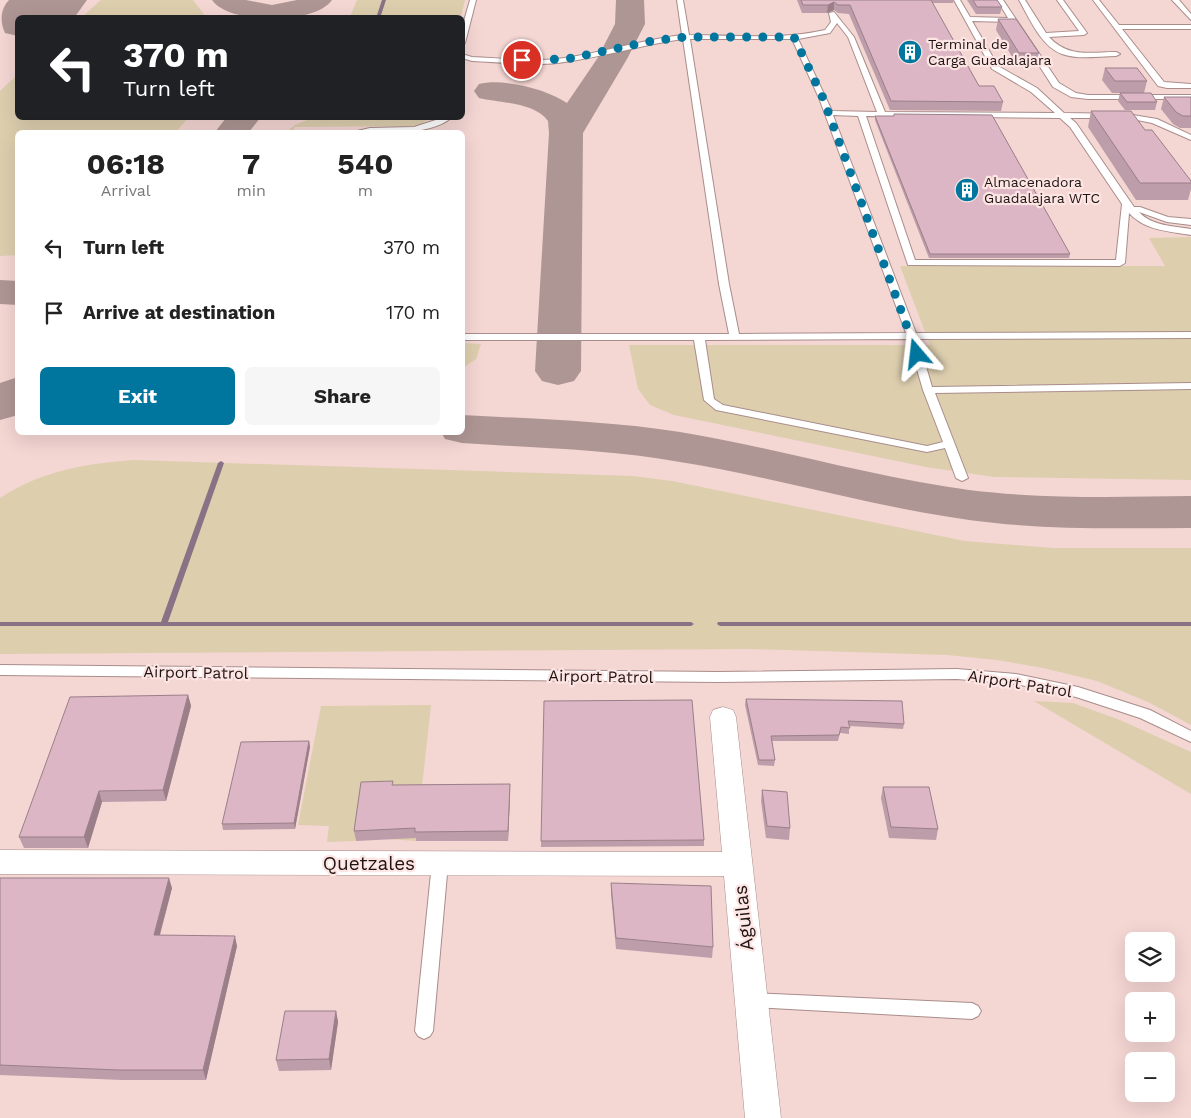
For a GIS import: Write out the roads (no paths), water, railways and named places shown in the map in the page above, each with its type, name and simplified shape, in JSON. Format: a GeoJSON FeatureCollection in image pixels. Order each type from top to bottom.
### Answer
{"type":"FeatureCollection","features":[{"type":"Feature","properties":{"kind":"street","name":"Águilas"},"geometry":{"type":"LineString","coordinates":[[723,717],[763,1118]]}},
{"type":"Feature","properties":{"kind":"street","name":"Quetzales"},"geometry":{"type":"LineString","coordinates":[[0,862],[737,864]]}},
{"type":"Feature","properties":{"kind":"lane"},"geometry":{"type":"LineString","coordinates":[[465,31],[473,0]]}},
{"type":"Feature","properties":{"kind":"lane"},"geometry":{"type":"LineString","coordinates":[[680,0],[724,284],[735,337]]}},
{"type":"Feature","properties":{"kind":"lane"},"geometry":{"type":"LineString","coordinates":[[957,0],[995,66],[1027,86],[1073,125],[1126,204],[1142,220],[1154,226],[1191,232]]}},
{"type":"Feature","properties":{"kind":"lane"},"geometry":{"type":"LineString","coordinates":[[1000,0],[1056,85],[1065,92],[1088,97],[1191,97]]}},
{"type":"Feature","properties":{"kind":"lane"},"geometry":{"type":"LineString","coordinates":[[1022,0],[1044,35],[1057,49],[1066,53],[1116,54]]}},
{"type":"Feature","properties":{"kind":"lane"},"geometry":{"type":"LineString","coordinates":[[1044,35],[1084,33],[1060,0]]}},
{"type":"Feature","properties":{"kind":"lane"},"geometry":{"type":"LineString","coordinates":[[1096,0],[1161,84],[1167,86],[1191,86]]}},
{"type":"Feature","properties":{"kind":"lane"},"geometry":{"type":"LineString","coordinates":[[1175,0],[1191,18]]}},
{"type":"Feature","properties":{"kind":"lane"},"geometry":{"type":"LineString","coordinates":[[465,57],[472,59],[555,61],[582,57],[652,41],[685,37],[794,37],[814,35],[828,32],[834,22],[832,13],[851,37],[882,114]]}},
{"type":"Feature","properties":{"kind":"lane"},"geometry":{"type":"LineString","coordinates":[[967,19],[1013,20]]}},
{"type":"Feature","properties":{"kind":"lane"},"geometry":{"type":"LineString","coordinates":[[1118,27],[1191,28]]}},
{"type":"Feature","properties":{"kind":"lane"},"geometry":{"type":"LineString","coordinates":[[794,37],[828,113],[912,336],[928,390],[962,478]]}},
{"type":"Feature","properties":{"kind":"lane"},"geometry":{"type":"LineString","coordinates":[[828,113],[1063,115],[1142,118],[1154,120],[1191,138]]}},
{"type":"Feature","properties":{"kind":"lane"},"geometry":{"type":"LineString","coordinates":[[861,114],[911,264],[1120,263],[1126,204]]}},
{"type":"Feature","properties":{"kind":"lane"},"geometry":{"type":"LineString","coordinates":[[365,130],[411,130],[443,120]]}},
{"type":"Feature","properties":{"kind":"lane"},"geometry":{"type":"LineString","coordinates":[[1126,204],[1148,214],[1191,222]]}},
{"type":"Feature","properties":{"kind":"lane"},"geometry":{"type":"LineString","coordinates":[[465,337],[1191,335]]}},
{"type":"Feature","properties":{"kind":"lane"},"geometry":{"type":"LineString","coordinates":[[699,337],[709,400],[720,408],[927,449],[949,444]]}},
{"type":"Feature","properties":{"kind":"lane"},"geometry":{"type":"LineString","coordinates":[[928,390],[1191,386]]}},
{"type":"Feature","properties":{"kind":"lane","name":"Airport Patrol"},"geometry":{"type":"LineString","coordinates":[[0,670],[716,677],[957,674],[1016,679],[1078,692],[1145,714],[1191,737]]}},
{"type":"Feature","properties":{"kind":"lane"},"geometry":{"type":"LineString","coordinates":[[424,1031],[440,863]]}},
{"type":"Feature","properties":{"kind":"lane"},"geometry":{"type":"LineString","coordinates":[[751,1000],[972,1011]]}},
{"type":"Feature","properties":{"kind":"waterway"},"geometry":{"type":"LineString","coordinates":[[379,15],[384,0]]}},
{"type":"Feature","properties":{"kind":"waterway"},"geometry":{"type":"LineString","coordinates":[[164,624],[221,463]]}},
{"type":"Feature","properties":{"kind":"waterway"},"geometry":{"type":"LineString","coordinates":[[0,624],[164,624]]}},
{"type":"Feature","properties":{"kind":"waterway"},"geometry":{"type":"LineString","coordinates":[[164,624],[691,624]]}},
{"type":"Feature","properties":{"kind":"waterway"},"geometry":{"type":"LineString","coordinates":[[720,624],[1191,624]]}},
{"type":"Feature","properties":{"kind":"place","name":"Terminal de Carga Guadalajara"},"geometry":{"type":"Point","coordinates":[910,52]}},
{"type":"Feature","properties":{"kind":"place","name":"Almacenadora Guadalajara WTC"},"geometry":{"type":"Point","coordinates":[967,190]}}]}
